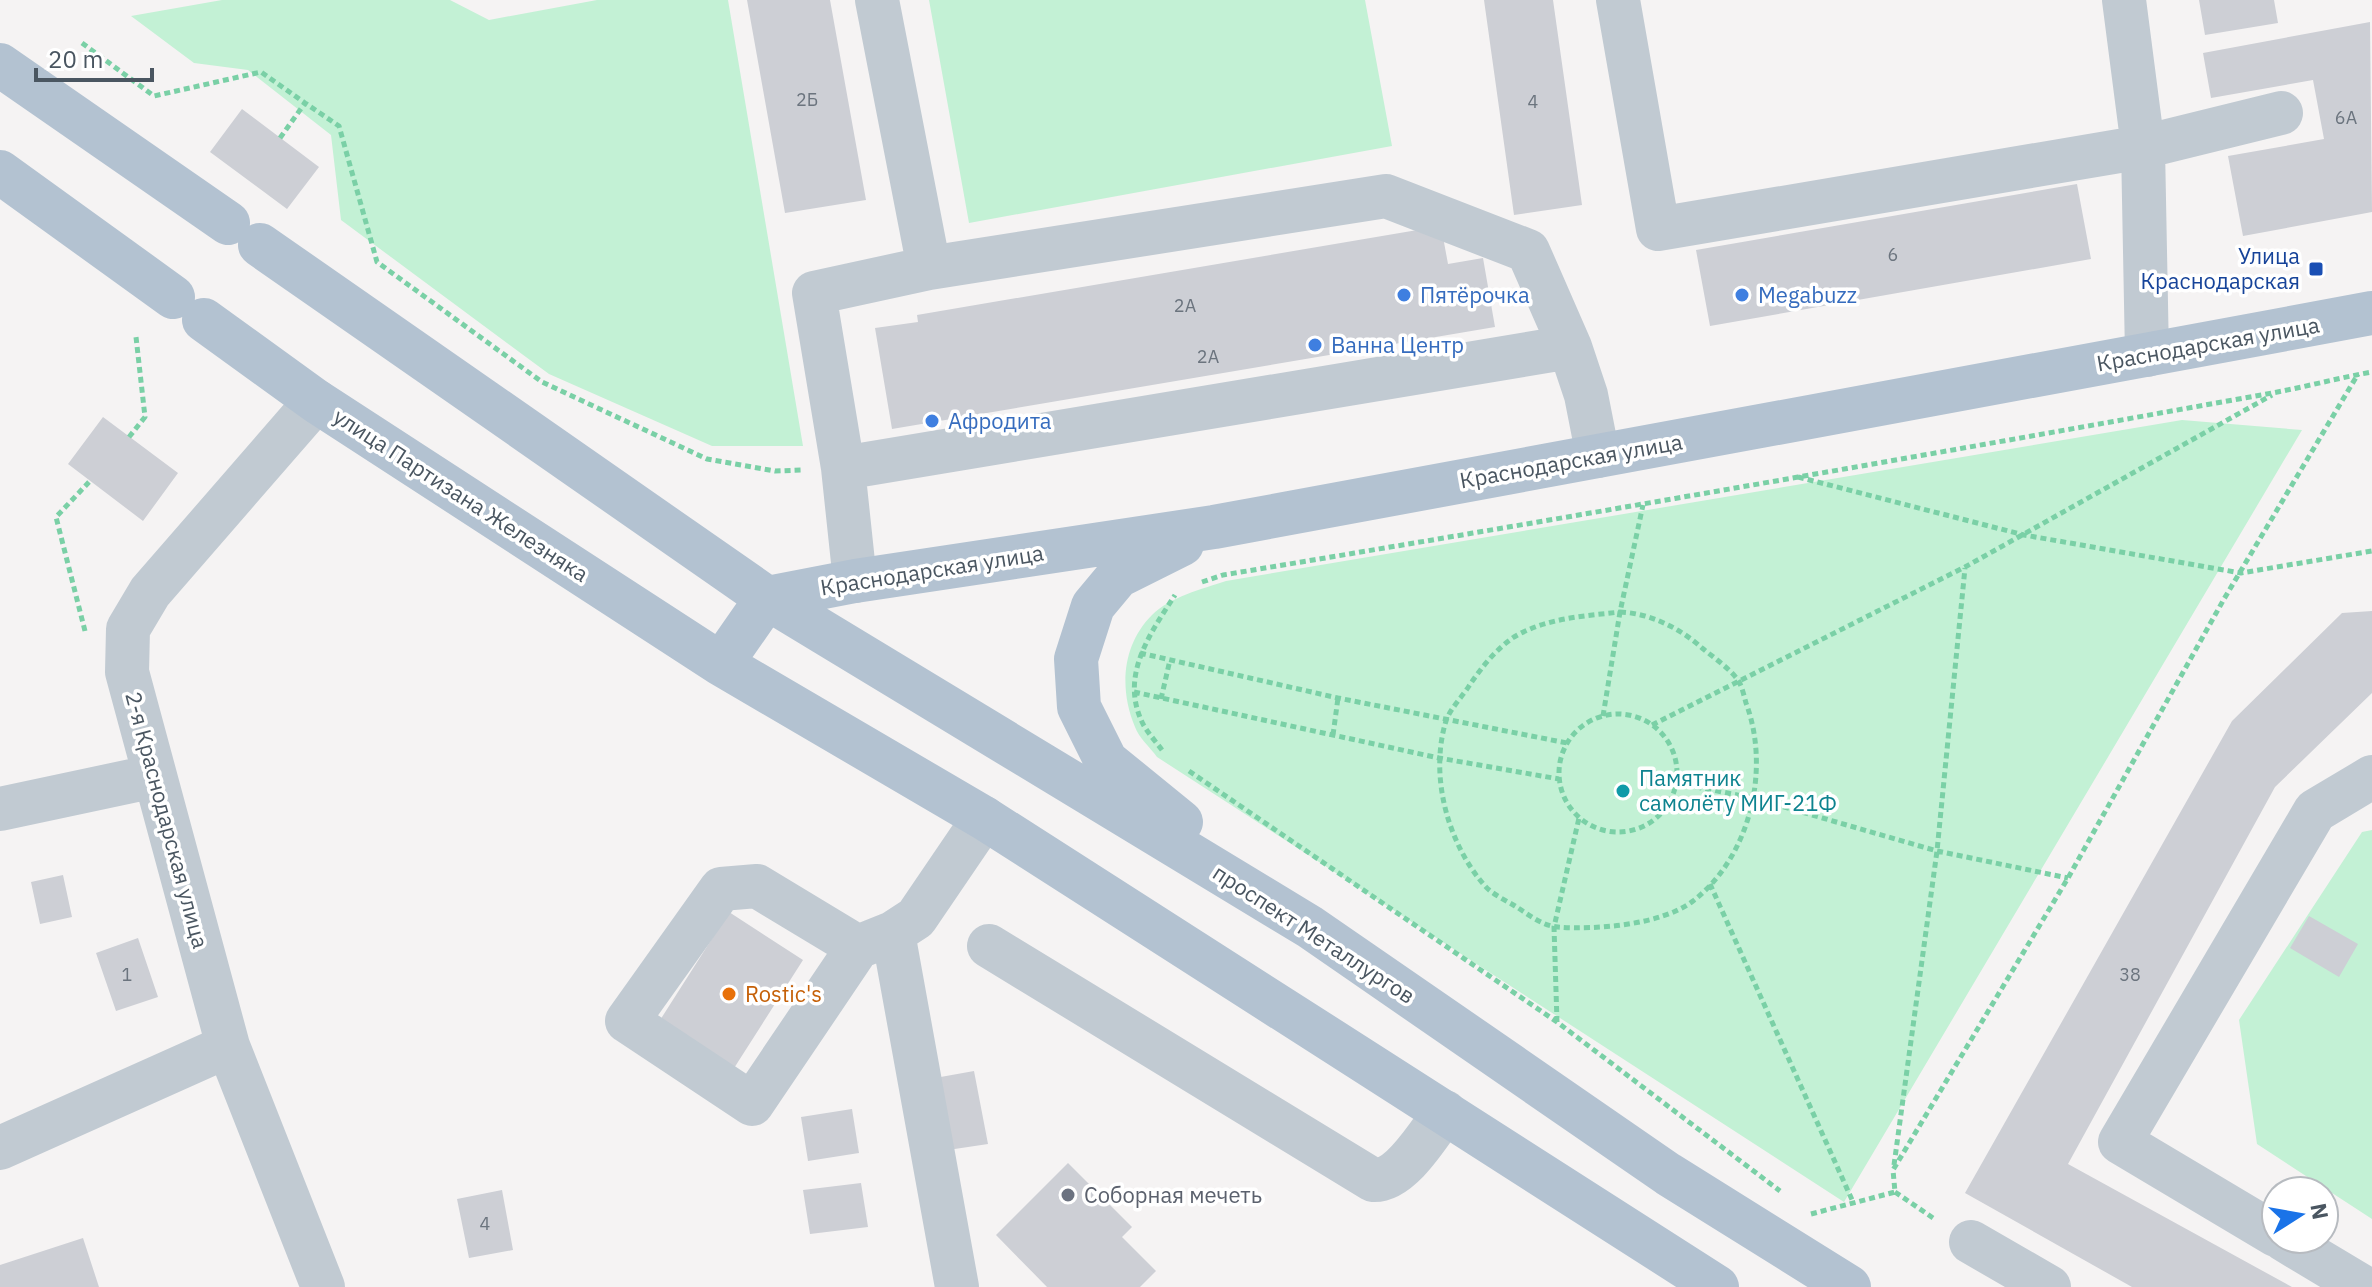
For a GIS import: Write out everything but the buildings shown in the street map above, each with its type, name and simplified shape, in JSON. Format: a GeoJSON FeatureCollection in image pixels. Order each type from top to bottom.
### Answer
{"type":"FeatureCollection","features":[{"type":"Feature","properties":{"kind":"main road"},"geometry":{"type":"LineString","coordinates":[[0,65],[767,598],[721,664],[984,818],[1717,1287]]}},
{"type":"Feature","properties":{"kind":"main road","name":"улица Партизана Железняка"},"geometry":{"type":"LineString","coordinates":[[0,172],[316,401],[721,664]]}},
{"type":"Feature","properties":{"kind":"main road","name":"Краснодарская улица"},"geometry":{"type":"LineString","coordinates":[[767,598],[855,581],[1214,527],[2372,313]]}},
{"type":"Feature","properties":{"kind":"main road"},"geometry":{"type":"LineString","coordinates":[[1214,527],[1118,576],[1093,606],[1076,659],[1079,707],[1106,761],[1310,927]]}},
{"type":"Feature","properties":{"kind":"main road","name":"проспект Металлургов"},"geometry":{"type":"LineString","coordinates":[[767,598],[1310,927],[1668,1174],[1849,1287]]}},
{"type":"Feature","properties":{"kind":"street"},"geometry":{"type":"LineString","coordinates":[[877,0],[929,268]]}},
{"type":"Feature","properties":{"kind":"street"},"geometry":{"type":"LineString","coordinates":[[1618,0],[1658,229],[2143,147],[2281,113]]}},
{"type":"Feature","properties":{"kind":"street"},"geometry":{"type":"LineString","coordinates":[[2124,0],[2143,147],[2147,355]]}},
{"type":"Feature","properties":{"kind":"street"},"geometry":{"type":"LineString","coordinates":[[855,581],[843,468],[814,293],[929,268],[1386,196],[1528,251],[1570,347],[1586,395],[1598,456]]}},
{"type":"Feature","properties":{"kind":"street"},"geometry":{"type":"LineString","coordinates":[[843,468],[1570,347]]}},
{"type":"Feature","properties":{"kind":"street","name":"2-я Краснодарская улица"},"geometry":{"type":"LineString","coordinates":[[316,401],[150,592],[128,629],[127,672],[228,1046],[323,1287]]}},
{"type":"Feature","properties":{"kind":"street"},"geometry":{"type":"LineString","coordinates":[[0,809],[155,776]]}},
{"type":"Feature","properties":{"kind":"street"},"geometry":{"type":"LineString","coordinates":[[2260,1225],[2120,1142],[2315,811],[2372,777]]}},
{"type":"Feature","properties":{"kind":"street"},"geometry":{"type":"LineString","coordinates":[[875,940],[757,886],[721,889],[627,1021],[752,1104],[875,940],[916,918],[984,818]]}},
{"type":"Feature","properties":{"kind":"street"},"geometry":{"type":"LineString","coordinates":[[875,940],[957,1287]]}},
{"type":"Feature","properties":{"kind":"street"},"geometry":{"type":"LineString","coordinates":[[989,946],[1373,1180],[1387,1178],[1413,1157],[1445,1112]]}},
{"type":"Feature","properties":{"kind":"street"},"geometry":{"type":"LineString","coordinates":[[0,1148],[228,1046]]}},
{"type":"Feature","properties":{"kind":"street"},"geometry":{"type":"LineString","coordinates":[[1971,1242],[2049,1287]]}},
{"type":"Feature","properties":{"kind":"street"},"geometry":{"type":"LineString","coordinates":[[2310,1255],[2363,1287]]}},
{"type":"Feature","properties":{"kind":"path"},"geometry":{"type":"LineString","coordinates":[[82,43],[154,96],[261,72],[339,126],[377,262],[542,382],[707,459],[775,471],[843,468]]}},
{"type":"Feature","properties":{"kind":"path"},"geometry":{"type":"LineString","coordinates":[[280,138],[305,103]]}},
{"type":"Feature","properties":{"kind":"path"},"geometry":{"type":"LineString","coordinates":[[129,437],[145,417],[136,337]]}},
{"type":"Feature","properties":{"kind":"path"},"geometry":{"type":"LineString","coordinates":[[1190,588],[1223,575],[1643,505],[1793,476],[2276,393],[2372,372]]}},
{"type":"Feature","properties":{"kind":"path"},"geometry":{"type":"LineString","coordinates":[[1893,1170],[2068,878],[2358,374]]}},
{"type":"Feature","properties":{"kind":"path"},"geometry":{"type":"LineString","coordinates":[[1652,725],[1965,567],[2276,393]]}},
{"type":"Feature","properties":{"kind":"path"},"geometry":{"type":"LineString","coordinates":[[1793,476],[2024,535],[2241,573],[2372,551]]}},
{"type":"Feature","properties":{"kind":"path"},"geometry":{"type":"LineString","coordinates":[[1603,716],[1620,612],[1643,505]]}},
{"type":"Feature","properties":{"kind":"path"},"geometry":{"type":"LineString","coordinates":[[1895,1192],[1893,1170],[1937,851],[1965,567]]}},
{"type":"Feature","properties":{"kind":"path"},"geometry":{"type":"LineString","coordinates":[[1167,757],[1143,724],[1133,692],[1140,653],[1175,595]]}},
{"type":"Feature","properties":{"kind":"path"},"geometry":{"type":"LineString","coordinates":[[1620,612],[1634,612],[1675,628],[1738,680],[1753,722],[1756,750],[1753,798],[1736,849],[1710,884],[1691,902],[1667,913],[1621,926],[1554,927],[1487,889],[1453,835],[1439,758],[1447,719],[1479,670],[1514,638],[1556,621],[1620,612]]}},
{"type":"Feature","properties":{"kind":"path"},"geometry":{"type":"LineString","coordinates":[[1140,653],[1338,698],[1567,743]]}},
{"type":"Feature","properties":{"kind":"path"},"geometry":{"type":"LineString","coordinates":[[1161,699],[1170,660]]}},
{"type":"Feature","properties":{"kind":"path"},"geometry":{"type":"LineString","coordinates":[[1133,692],[1439,758],[1559,779]]}},
{"type":"Feature","properties":{"kind":"path"},"geometry":{"type":"LineString","coordinates":[[1333,735],[1338,698]]}},
{"type":"Feature","properties":{"kind":"path"},"geometry":{"type":"LineString","coordinates":[[1620,714],[1637,717],[1652,725],[1672,751],[1676,783],[1670,800],[1660,815],[1637,828],[1611,832],[1594,827],[1579,818],[1562,794],[1560,761],[1567,743],[1589,722],[1603,716],[1620,714]]}},
{"type":"Feature","properties":{"kind":"path"},"geometry":{"type":"LineString","coordinates":[[1178,763],[1557,1022],[1785,1195]]}},
{"type":"Feature","properties":{"kind":"path"},"geometry":{"type":"LineString","coordinates":[[1676,783],[1753,798],[1937,851],[2068,878]]}},
{"type":"Feature","properties":{"kind":"path"},"geometry":{"type":"LineString","coordinates":[[1557,1022],[1554,927],[1579,818]]}},
{"type":"Feature","properties":{"kind":"path"},"geometry":{"type":"LineString","coordinates":[[1710,884],[1853,1202]]}},
{"type":"Feature","properties":{"kind":"path"},"geometry":{"type":"LineString","coordinates":[[1810,1214],[1895,1192],[1971,1242]]}},
{"type":"Feature","properties":{"kind":"green space"},"geometry":{"type":"Polygon","coordinates":[[[222,0],[450,0],[489,20],[597,0],[728,0],[803,446],[712,446],[549,374],[341,220],[331,135],[248,70],[194,63],[131,16],[222,0]]]}},
{"type":"Feature","properties":{"kind":"green space"},"geometry":{"type":"Polygon","coordinates":[[[929,0],[1365,0],[1392,146],[969,223],[929,0]]]}},
{"type":"Feature","properties":{"kind":"green space"},"geometry":{"type":"Polygon","coordinates":[[[2182,420],[2302,430],[1844,1202],[1157,757],[1139,735],[1130,713],[1126,668],[1134,640],[1142,627],[1168,603],[1226,581],[2182,420]]]}},
{"type":"Feature","properties":{"kind":"green space"},"geometry":{"type":"Polygon","coordinates":[[[2372,830],[2372,1219],[2340,1198],[2340,1175],[2305,1175],[2257,1144],[2239,1020],[2362,832],[2372,830]]]}},
{"type":"Feature","properties":{"kind":"place","name":"Улица Краснодарская"},"geometry":{"type":"Point","coordinates":[2316,269]}},
{"type":"Feature","properties":{"kind":"place","name":"Пятёрочка"},"geometry":{"type":"Point","coordinates":[1404,295]}},
{"type":"Feature","properties":{"kind":"place","name":"Megabuzz"},"geometry":{"type":"Point","coordinates":[1742,295]}},
{"type":"Feature","properties":{"kind":"place","name":"Ванна Центр"},"geometry":{"type":"Point","coordinates":[1315,345]}},
{"type":"Feature","properties":{"kind":"place","name":"Афродита"},"geometry":{"type":"Point","coordinates":[932,421]}},
{"type":"Feature","properties":{"kind":"place","name":"Памятник самолёту МИГ-21Ф"},"geometry":{"type":"Point","coordinates":[1623,791]}},
{"type":"Feature","properties":{"kind":"place","name":"Rostic's"},"geometry":{"type":"Point","coordinates":[729,994]}},
{"type":"Feature","properties":{"kind":"place","name":"Соборная мечеть"},"geometry":{"type":"Point","coordinates":[1068,1195]}}]}
